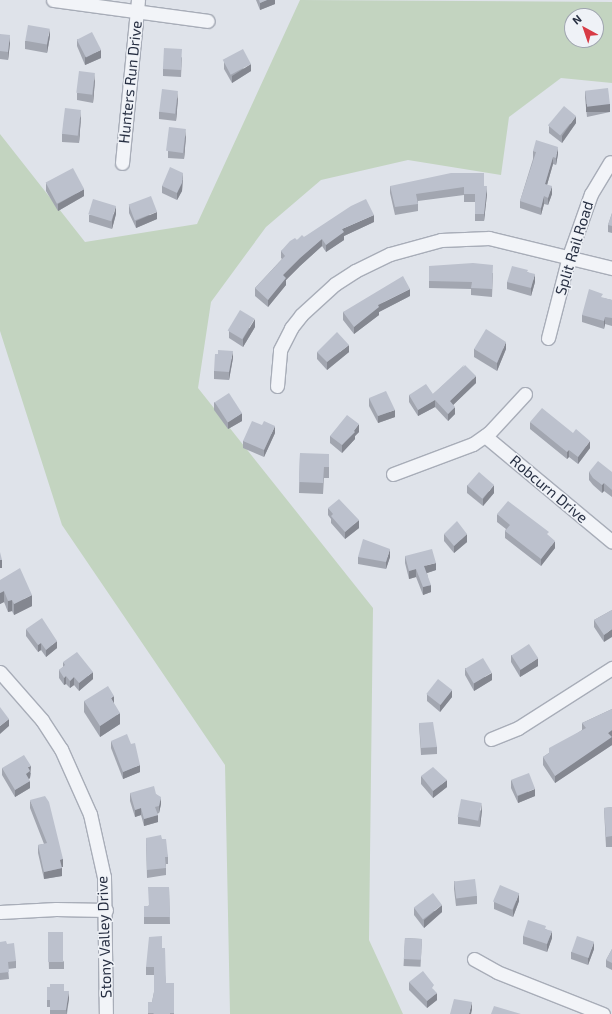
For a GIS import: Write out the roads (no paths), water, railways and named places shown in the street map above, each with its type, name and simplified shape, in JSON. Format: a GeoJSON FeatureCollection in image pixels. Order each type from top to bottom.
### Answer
{"type":"FeatureCollection","features":[{"type":"Feature","properties":{"kind":"street"},"geometry":{"type":"LineString","coordinates":[[53,0],[137,6],[208,21]]}},
{"type":"Feature","properties":{"kind":"street","name":"Hunters Run Drive"},"geometry":{"type":"LineString","coordinates":[[122,163],[137,6]]}},
{"type":"Feature","properties":{"kind":"street","name":"Split Rail Road"},"geometry":{"type":"LineString","coordinates":[[548,338],[569,256],[595,185],[610,162]]}},
{"type":"Feature","properties":{"kind":"street"},"geometry":{"type":"LineString","coordinates":[[277,386],[280,350],[291,328],[335,284],[371,262],[422,244],[458,238],[502,239],[612,268]]}},
{"type":"Feature","properties":{"kind":"street"},"geometry":{"type":"LineString","coordinates":[[393,474],[473,444],[485,436],[525,394]]}},
{"type":"Feature","properties":{"kind":"street","name":"Robcurn Drive"},"geometry":{"type":"LineString","coordinates":[[485,436],[612,542]]}},
{"type":"Feature","properties":{"kind":"street"},"geometry":{"type":"LineString","coordinates":[[491,739],[518,728],[612,668]]}},
{"type":"Feature","properties":{"kind":"street","name":"Stony Valley Drive"},"geometry":{"type":"LineString","coordinates":[[0,672],[42,720],[77,781],[97,842],[106,910],[106,1014]]}},
{"type":"Feature","properties":{"kind":"street"},"geometry":{"type":"LineString","coordinates":[[0,912],[56,909],[106,910]]}},
{"type":"Feature","properties":{"kind":"street"},"geometry":{"type":"LineString","coordinates":[[474,959],[497,972],[603,1014]]}}]}
